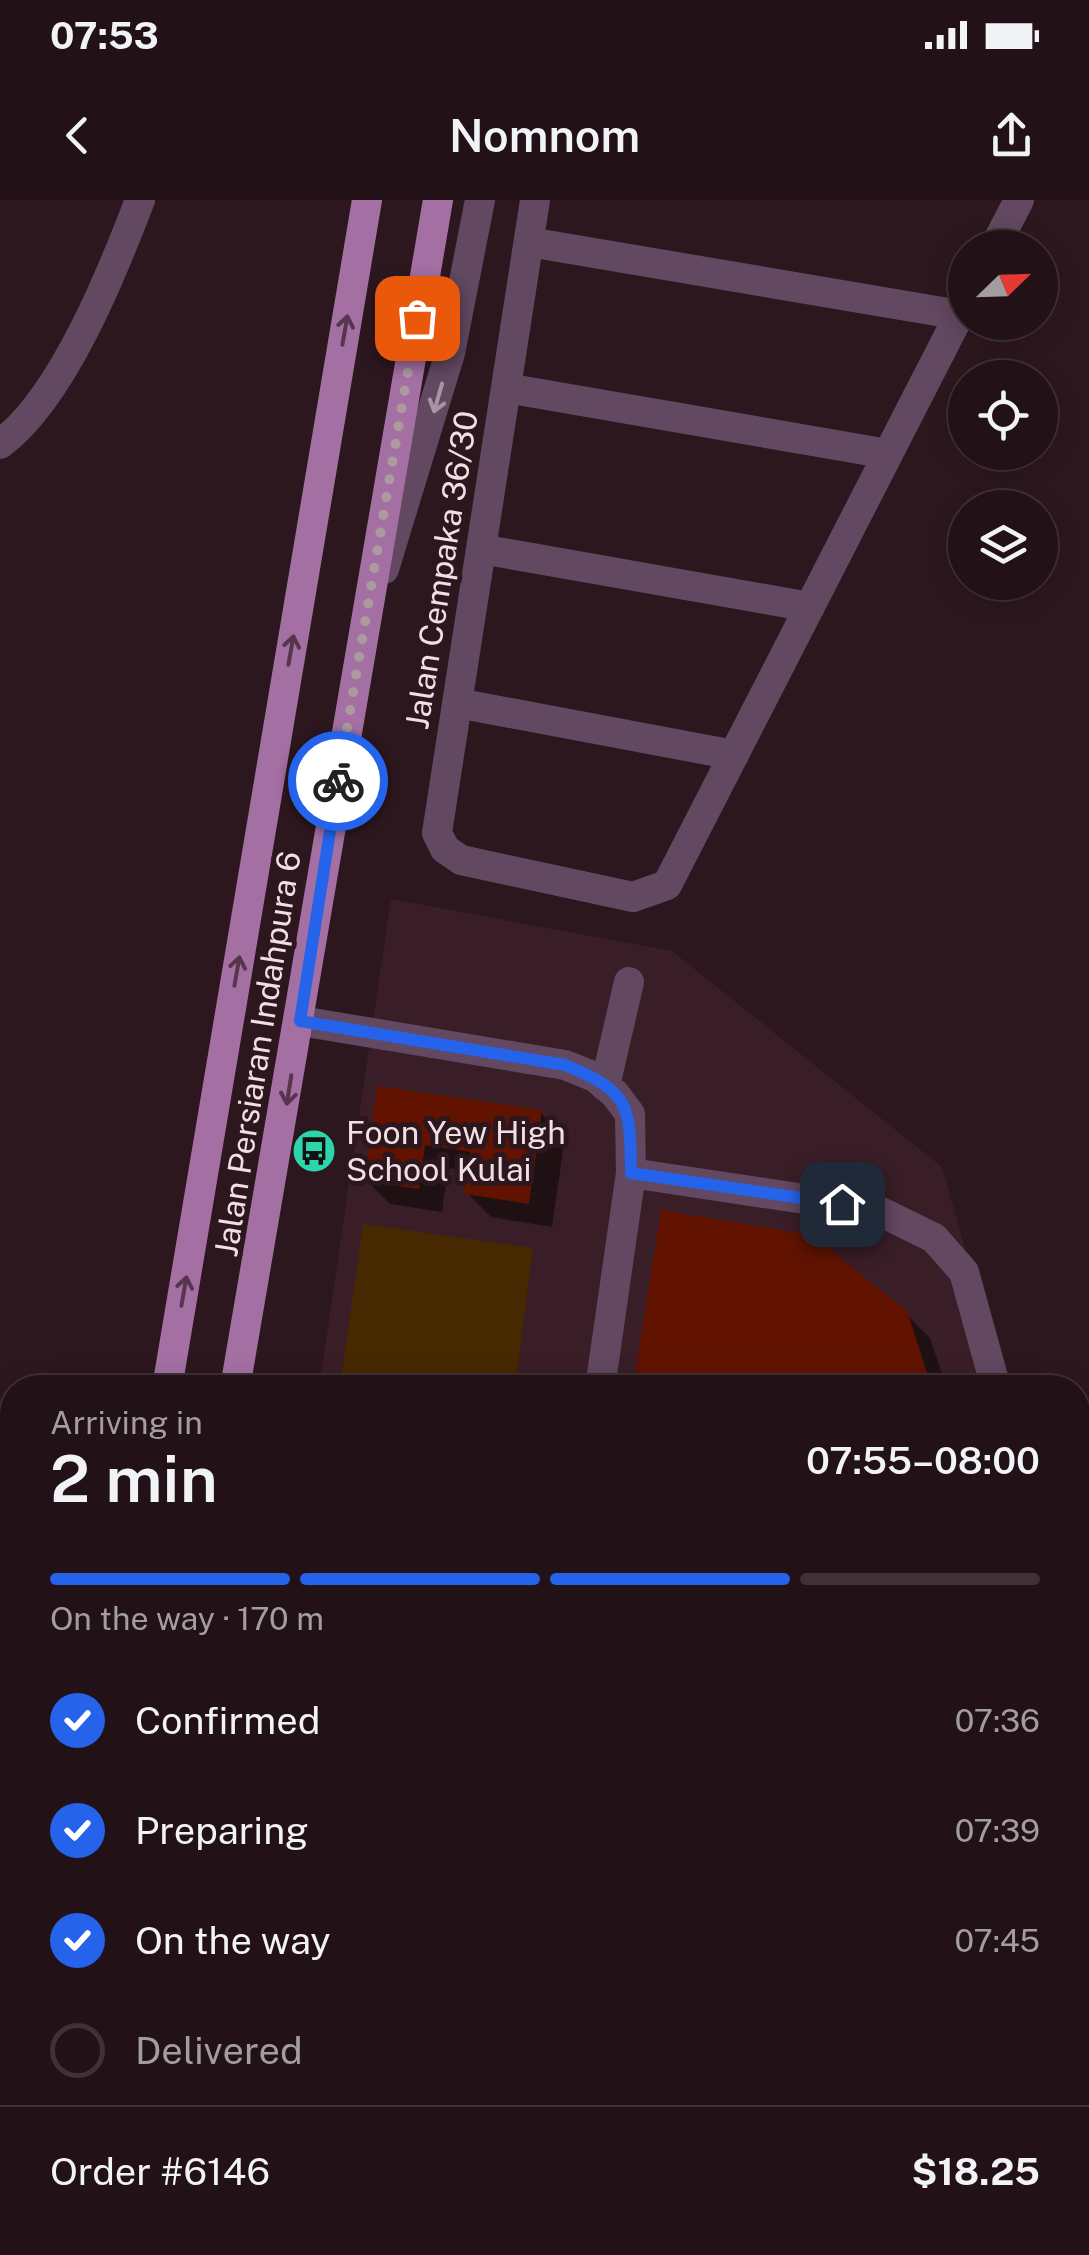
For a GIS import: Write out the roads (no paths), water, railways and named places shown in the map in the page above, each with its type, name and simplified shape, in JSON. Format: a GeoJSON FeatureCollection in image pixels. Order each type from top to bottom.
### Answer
{"type":"FeatureCollection","features":[{"type":"Feature","properties":{"kind":"main road","name":"Jalan Persiaran Indahpura 6"},"geometry":{"type":"LineString","coordinates":[[170,1375],[367,200]]}},
{"type":"Feature","properties":{"kind":"main road","name":"Jalan Persiaran Indahpura 6"},"geometry":{"type":"LineString","coordinates":[[237,1375],[438,200]]}},
{"type":"Feature","properties":{"kind":"street"},"geometry":{"type":"LineString","coordinates":[[0,444],[32,411],[82,335],[111,276],[140,200]]}},
{"type":"Feature","properties":{"kind":"street"},"geometry":{"type":"LineString","coordinates":[[364,626],[420,460],[450,353],[480,200]]}},
{"type":"Feature","properties":{"kind":"street","name":"Jalan Cempaka 36/30"},"geometry":{"type":"LineString","coordinates":[[535,200],[437,833],[445,849],[460,860],[632,897],[667,884],[734,755]]}},
{"type":"Feature","properties":{"kind":"street"},"geometry":{"type":"LineString","coordinates":[[1003,230],[1019,200]]}},
{"type":"Feature","properties":{"kind":"street"},"geometry":{"type":"LineString","coordinates":[[528,242],[948,308]]}},
{"type":"Feature","properties":{"kind":"street"},"geometry":{"type":"LineString","coordinates":[[457,703],[734,755],[948,337]]}},
{"type":"Feature","properties":{"kind":"street"},"geometry":{"type":"LineString","coordinates":[[506,388],[888,454]]}},
{"type":"Feature","properties":{"kind":"street"},"geometry":{"type":"LineString","coordinates":[[481,549],[810,606]]}},
{"type":"Feature","properties":{"kind":"street"},"geometry":{"type":"LineString","coordinates":[[605,1086],[629,982]]}},
{"type":"Feature","properties":{"kind":"street"},"geometry":{"type":"LineString","coordinates":[[300,1021],[565,1065],[605,1086],[630,1114],[631,1173],[602,1375]]}},
{"type":"Feature","properties":{"kind":"street"},"geometry":{"type":"LineString","coordinates":[[631,1173],[877,1210],[934,1238],[964,1272],[992,1375]]}},
{"type":"Feature","properties":{"kind":"place","name":"Foon Yew High School Kulai"},"geometry":{"type":"Point","coordinates":[314,1151]}}]}
